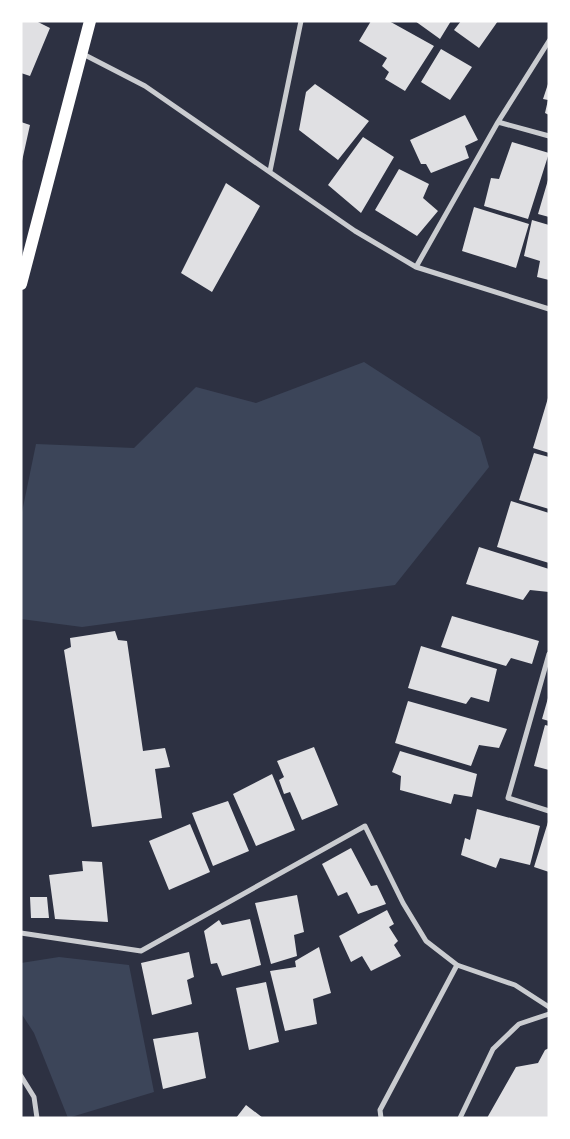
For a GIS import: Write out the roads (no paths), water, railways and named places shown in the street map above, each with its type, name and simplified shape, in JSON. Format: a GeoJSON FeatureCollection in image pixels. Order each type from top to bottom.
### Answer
{"type":"FeatureCollection","features":[{"type":"Feature","properties":{"kind":"main road"},"geometry":{"type":"LineString","coordinates":[[21,284],[83,54],[90,21]]}},
{"type":"Feature","properties":{"kind":"street"},"geometry":{"type":"LineString","coordinates":[[270,171],[301,21]]}},
{"type":"Feature","properties":{"kind":"street"},"geometry":{"type":"LineString","coordinates":[[416,267],[498,122],[549,41]]}},
{"type":"Feature","properties":{"kind":"street"},"geometry":{"type":"LineString","coordinates":[[83,54],[145,86],[355,231],[416,267],[549,309]]}},
{"type":"Feature","properties":{"kind":"street"},"geometry":{"type":"LineString","coordinates":[[498,122],[549,136]]}},
{"type":"Feature","properties":{"kind":"street"},"geometry":{"type":"LineString","coordinates":[[549,654],[508,798],[549,810]]}},
{"type":"Feature","properties":{"kind":"street"},"geometry":{"type":"LineString","coordinates":[[21,932],[141,951],[365,826],[399,896],[426,941],[457,965],[515,985],[549,1006]]}},
{"type":"Feature","properties":{"kind":"street"},"geometry":{"type":"LineString","coordinates":[[381,1118],[380,1110],[457,965]]}},
{"type":"Feature","properties":{"kind":"street"},"geometry":{"type":"LineString","coordinates":[[460,1118],[493,1049],[519,1024],[549,1014]]}},
{"type":"Feature","properties":{"kind":"street"},"geometry":{"type":"LineString","coordinates":[[21,1076],[34,1097],[37,1118]]}}]}
